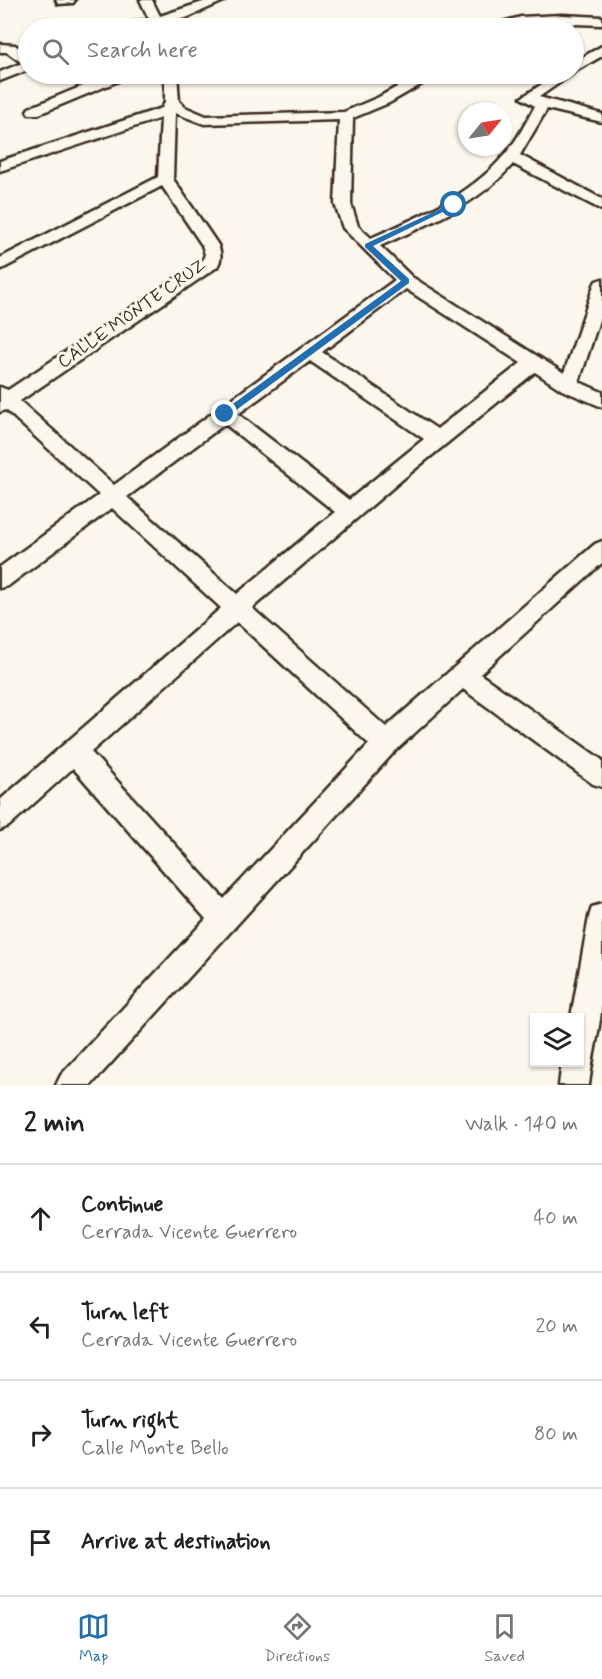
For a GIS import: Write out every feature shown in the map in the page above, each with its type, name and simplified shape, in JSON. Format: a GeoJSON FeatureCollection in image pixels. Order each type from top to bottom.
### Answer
{"type":"FeatureCollection","features":[{"type":"Feature","properties":{"kind":"street"},"geometry":{"type":"LineString","coordinates":[[146,0],[155,18]]}},
{"type":"Feature","properties":{"kind":"street"},"geometry":{"type":"LineString","coordinates":[[175,18],[220,0]]}},
{"type":"Feature","properties":{"kind":"street"},"geometry":{"type":"LineString","coordinates":[[584,20],[602,21]]}},
{"type":"Feature","properties":{"kind":"street"},"geometry":{"type":"LineString","coordinates":[[0,48],[10,48],[18,55]]}},
{"type":"Feature","properties":{"kind":"street"},"geometry":{"type":"LineString","coordinates":[[584,61],[602,50]]}},
{"type":"Feature","properties":{"kind":"street"},"geometry":{"type":"LineString","coordinates":[[0,77],[18,68]]}},
{"type":"Feature","properties":{"kind":"street"},"geometry":{"type":"LineString","coordinates":[[34,111],[99,84]]}},
{"type":"Feature","properties":{"kind":"street"},"geometry":{"type":"LineString","coordinates":[[0,265],[165,179],[171,84]]}},
{"type":"Feature","properties":{"kind":"street"},"geometry":{"type":"LineString","coordinates":[[0,166],[170,106],[204,120],[346,116],[384,100],[412,84]]}},
{"type":"Feature","properties":{"kind":"street"},"geometry":{"type":"LineString","coordinates":[[368,245],[454,205],[476,191],[512,157],[535,101],[554,84]]}},
{"type":"Feature","properties":{"kind":"street"},"geometry":{"type":"LineString","coordinates":[[535,101],[602,118]]}},
{"type":"Feature","properties":{"kind":"street"},"geometry":{"type":"LineString","coordinates":[[346,116],[343,204],[351,228],[406,281],[569,385],[602,400]]}},
{"type":"Feature","properties":{"kind":"street"},"geometry":{"type":"LineString","coordinates":[[512,157],[602,205]]}},
{"type":"Feature","properties":{"kind":"street","name":"CALLE MONTE CRUZ"},"geometry":{"type":"LineString","coordinates":[[2,400],[211,263],[213,254],[210,245],[165,179]]}},
{"type":"Feature","properties":{"kind":"street"},"geometry":{"type":"LineString","coordinates":[[0,579],[406,281]]}},
{"type":"Feature","properties":{"kind":"street"},"geometry":{"type":"LineString","coordinates":[[569,385],[597,313],[602,285]]}},
{"type":"Feature","properties":{"kind":"street"},"geometry":{"type":"LineString","coordinates":[[310,352],[436,438]]}},
{"type":"Feature","properties":{"kind":"street"},"geometry":{"type":"LineString","coordinates":[[0,817],[236,609],[436,438],[534,363]]}},
{"type":"Feature","properties":{"kind":"street"},"geometry":{"type":"LineString","coordinates":[[2,400],[386,743]]}},
{"type":"Feature","properties":{"kind":"street"},"geometry":{"type":"LineString","coordinates":[[225,414],[350,512]]}},
{"type":"Feature","properties":{"kind":"street"},"geometry":{"type":"LineString","coordinates":[[71,1085],[386,743],[602,550]]}},
{"type":"Feature","properties":{"kind":"street"},"geometry":{"type":"LineString","coordinates":[[462,675],[602,775]]}},
{"type":"Feature","properties":{"kind":"street"},"geometry":{"type":"LineString","coordinates":[[75,752],[224,919]]}},
{"type":"Feature","properties":{"kind":"street"},"geometry":{"type":"LineString","coordinates":[[584,1021],[602,917]]}},
{"type":"Feature","properties":{"kind":"street"},"geometry":{"type":"LineString","coordinates":[[574,1085],[576,1067]]}},
{"type":"Feature","properties":{"kind":"route"},"geometry":{"type":"LineString","coordinates":[[225,414],[406,281],[368,245],[454,205]]}}]}
